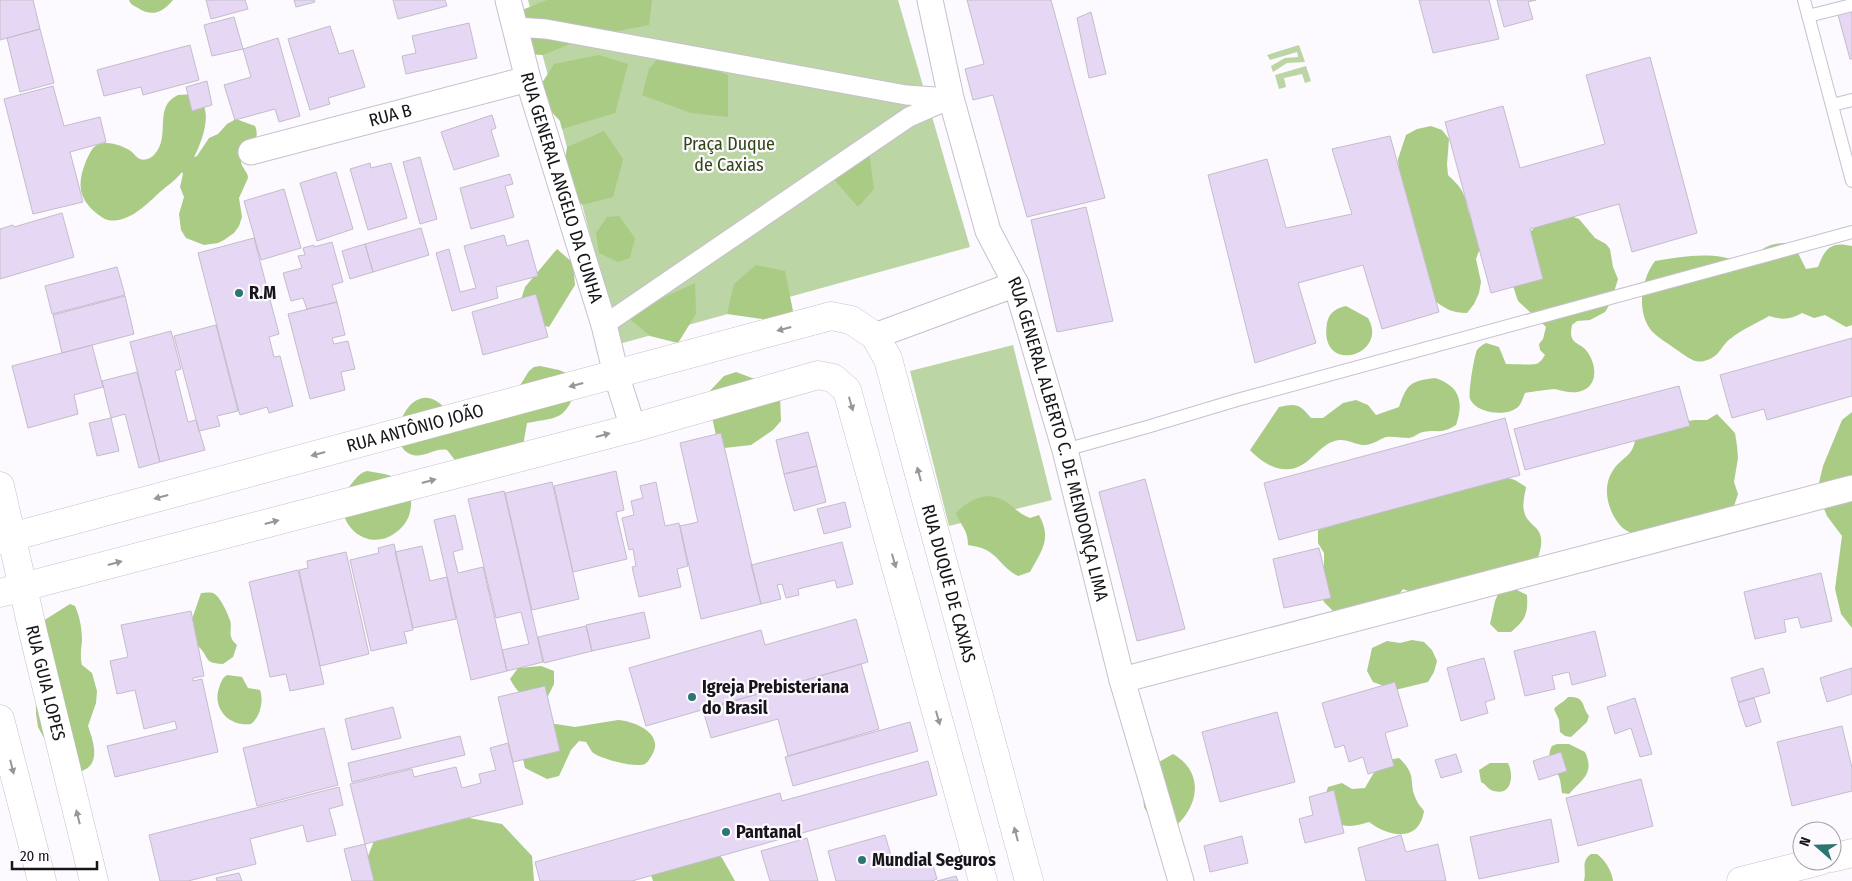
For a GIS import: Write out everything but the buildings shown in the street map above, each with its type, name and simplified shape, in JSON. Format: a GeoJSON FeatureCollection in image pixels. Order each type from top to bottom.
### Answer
{"type":"FeatureCollection","features":[{"type":"Feature","properties":{"kind":"main road","name":"RUA DUQUE DE CAXIAS"},"geometry":{"type":"LineString","coordinates":[[831,316],[851,320],[874,336],[888,359],[1029,881]]}},
{"type":"Feature","properties":{"kind":"main road","name":"RUA ANTÔNIO JOÃO"},"geometry":{"type":"LineString","coordinates":[[5,538],[831,316]]}},
{"type":"Feature","properties":{"kind":"main road"},"geometry":{"type":"LineString","coordinates":[[11,590],[633,428],[818,375],[833,378],[847,390],[983,881]]}},
{"type":"Feature","properties":{"kind":"main road","name":"RUA GUIA LOPES"},"geometry":{"type":"LineString","coordinates":[[0,486],[11,590],[94,881]]}},
{"type":"Feature","properties":{"kind":"main road"},"geometry":{"type":"LineString","coordinates":[[0,720],[42,881]]}},
{"type":"Feature","properties":{"kind":"main road"},"geometry":{"type":"LineString","coordinates":[[1741,881],[1792,868]]}},
{"type":"Feature","properties":{"kind":"street","name":"RUA GENERAL ANGELO DA CUNHA"},"geometry":{"type":"LineString","coordinates":[[508,0],[528,79],[604,325],[616,374],[633,428]]}},
{"type":"Feature","properties":{"kind":"street","name":"RUA GENERAL ALBERTO C. DE MENDONÇA LIMA"},"geometry":{"type":"LineString","coordinates":[[930,0],[951,98],[988,231],[1016,284],[1065,450],[1122,680],[1181,881]]}},
{"type":"Feature","properties":{"kind":"street"},"geometry":{"type":"LineString","coordinates":[[516,27],[546,29],[906,95],[951,98]]}},
{"type":"Feature","properties":{"kind":"street","name":"RUA B"},"geometry":{"type":"LineString","coordinates":[[251,152],[528,79]]}},
{"type":"Feature","properties":{"kind":"street"},"geometry":{"type":"LineString","coordinates":[[604,325],[910,117],[951,98]]}},
{"type":"Feature","properties":{"kind":"street"},"geometry":{"type":"LineString","coordinates":[[874,336],[1016,284]]}},
{"type":"Feature","properties":{"kind":"street"},"geometry":{"type":"LineString","coordinates":[[1122,680],[1852,488]]}},
{"type":"Feature","properties":{"kind":"lane"},"geometry":{"type":"LineString","coordinates":[[1804,0],[1852,181]]}},
{"type":"Feature","properties":{"kind":"lane"},"geometry":{"type":"LineString","coordinates":[[1808,16],[1852,5]]}},
{"type":"Feature","properties":{"kind":"lane"},"geometry":{"type":"LineString","coordinates":[[1832,105],[1852,100]]}},
{"type":"Feature","properties":{"kind":"lane"},"geometry":{"type":"LineString","coordinates":[[1065,450],[1236,400],[1852,232]]}},
{"type":"Feature","properties":{"kind":"green space"},"geometry":{"type":"Polygon","coordinates":[[[129,0],[173,0],[161,11],[152,13],[143,11],[131,4],[129,0]]]}},
{"type":"Feature","properties":{"kind":"green space","name":"Praça Duque de Caxias"},"geometry":{"type":"Polygon","coordinates":[[[528,0],[898,0],[970,247],[619,344],[528,0]]]}},
{"type":"Feature","properties":{"kind":"green space"},"geometry":{"type":"Polygon","coordinates":[[[547,0],[652,0],[649,25],[587,37],[543,55],[523,54],[522,10],[547,0]]]}},
{"type":"Feature","properties":{"kind":"green space"},"geometry":{"type":"Polygon","coordinates":[[[1299,45],[1305,62],[1287,63],[1273,72],[1271,66],[1285,58],[1298,57],[1297,52],[1270,60],[1267,55],[1299,45]]]}},
{"type":"Feature","properties":{"kind":"green space"},"geometry":{"type":"Polygon","coordinates":[[[664,51],[728,75],[728,117],[691,113],[642,95],[649,69],[664,51]]]}},
{"type":"Feature","properties":{"kind":"green space"},"geometry":{"type":"Polygon","coordinates":[[[599,55],[628,64],[615,113],[562,129],[560,121],[535,94],[554,64],[599,55]]]}},
{"type":"Feature","properties":{"kind":"green space"},"geometry":{"type":"Polygon","coordinates":[[[1306,66],[1311,81],[1305,83],[1302,74],[1284,78],[1286,87],[1279,89],[1275,75],[1306,66]]]}},
{"type":"Feature","properties":{"kind":"green space"},"geometry":{"type":"Polygon","coordinates":[[[178,95],[189,95],[199,99],[204,105],[206,123],[201,142],[194,157],[197,156],[209,138],[218,134],[227,124],[236,119],[255,126],[257,136],[254,145],[241,161],[248,178],[239,198],[242,217],[234,233],[218,243],[204,245],[186,238],[181,230],[179,214],[184,197],[180,187],[182,172],[137,212],[123,219],[108,220],[103,218],[89,206],[82,195],[81,175],[93,148],[102,143],[107,143],[128,149],[142,160],[151,157],[159,147],[162,139],[166,107],[170,100],[178,95]]]}},
{"type":"Feature","properties":{"kind":"green space"},"geometry":{"type":"Polygon","coordinates":[[[1431,126],[1442,130],[1449,139],[1448,175],[1462,190],[1469,213],[1479,225],[1480,248],[1476,259],[1481,282],[1479,293],[1467,313],[1449,310],[1434,300],[1399,171],[1398,159],[1406,135],[1417,129],[1431,126]]]}},
{"type":"Feature","properties":{"kind":"green space"},"geometry":{"type":"Polygon","coordinates":[[[604,131],[623,159],[613,197],[582,205],[562,181],[567,147],[604,131]]]}},
{"type":"Feature","properties":{"kind":"green space"},"geometry":{"type":"Polygon","coordinates":[[[869,152],[874,189],[858,207],[831,176],[869,152]]]}},
{"type":"Feature","properties":{"kind":"green space"},"geometry":{"type":"Polygon","coordinates":[[[1567,215],[1579,219],[1595,238],[1606,244],[1610,249],[1613,267],[1618,279],[1611,302],[1605,312],[1590,320],[1577,321],[1572,325],[1571,334],[1573,340],[1585,349],[1592,361],[1594,367],[1593,380],[1585,390],[1569,392],[1555,389],[1525,393],[1518,407],[1513,410],[1500,413],[1485,411],[1470,399],[1474,359],[1477,350],[1481,346],[1486,343],[1499,347],[1506,364],[1536,364],[1545,355],[1540,350],[1539,344],[1543,339],[1546,327],[1518,301],[1512,283],[1529,233],[1543,220],[1567,215]]]}},
{"type":"Feature","properties":{"kind":"green space"},"geometry":{"type":"Polygon","coordinates":[[[619,216],[635,238],[630,258],[618,262],[599,253],[596,233],[607,217],[619,216]]]}},
{"type":"Feature","properties":{"kind":"green space"},"geometry":{"type":"Polygon","coordinates":[[[1784,243],[1795,247],[1806,269],[1818,267],[1823,255],[1834,245],[1852,246],[1852,325],[1846,327],[1825,315],[1814,318],[1802,313],[1786,319],[1769,316],[1734,336],[1713,357],[1700,362],[1686,356],[1659,338],[1650,329],[1643,312],[1642,294],[1650,268],[1655,261],[1688,256],[1720,256],[1741,262],[1770,245],[1784,243]]]}},
{"type":"Feature","properties":{"kind":"green space"},"geometry":{"type":"Polygon","coordinates":[[[557,249],[573,263],[575,285],[549,327],[535,323],[520,303],[525,287],[557,249]]]}},
{"type":"Feature","properties":{"kind":"green space"},"geometry":{"type":"Polygon","coordinates":[[[756,265],[785,271],[793,311],[777,321],[727,314],[734,284],[756,265]]]}},
{"type":"Feature","properties":{"kind":"green space"},"geometry":{"type":"Polygon","coordinates":[[[695,283],[696,314],[678,343],[650,336],[631,320],[649,295],[660,299],[695,283]]]}},
{"type":"Feature","properties":{"kind":"green space"},"geometry":{"type":"Polygon","coordinates":[[[1346,306],[1368,318],[1372,331],[1370,342],[1362,350],[1352,355],[1342,355],[1333,350],[1327,340],[1327,323],[1330,316],[1334,311],[1346,306]]]}},
{"type":"Feature","properties":{"kind":"green space"},"geometry":{"type":"Polygon","coordinates":[[[1013,345],[1052,500],[949,526],[910,371],[1013,345]]]}},
{"type":"Feature","properties":{"kind":"green space"},"geometry":{"type":"Polygon","coordinates":[[[540,366],[571,375],[577,387],[569,406],[560,415],[554,418],[527,423],[523,446],[458,464],[447,450],[415,455],[410,454],[402,446],[399,435],[401,422],[406,410],[414,402],[425,398],[437,402],[450,415],[519,387],[529,371],[534,367],[540,366]]]}},
{"type":"Feature","properties":{"kind":"green space"},"geometry":{"type":"Polygon","coordinates":[[[736,372],[771,385],[780,396],[781,421],[773,430],[751,445],[724,448],[717,440],[707,394],[724,376],[736,372]]]}},
{"type":"Feature","properties":{"kind":"green space"},"geometry":{"type":"Polygon","coordinates":[[[1435,378],[1450,385],[1458,396],[1460,409],[1456,425],[1446,430],[1423,432],[1409,438],[1386,437],[1372,444],[1365,445],[1339,440],[1325,446],[1304,464],[1290,469],[1273,467],[1258,458],[1250,450],[1279,407],[1294,405],[1301,407],[1311,418],[1323,418],[1343,403],[1356,400],[1368,405],[1376,415],[1399,407],[1404,393],[1415,382],[1435,378]]]}},
{"type":"Feature","properties":{"kind":"green space"},"geometry":{"type":"Polygon","coordinates":[[[1852,412],[1852,628],[1841,614],[1835,589],[1842,536],[1827,516],[1817,491],[1823,466],[1842,420],[1852,412]]]}},
{"type":"Feature","properties":{"kind":"green space"},"geometry":{"type":"Polygon","coordinates":[[[1717,414],[1735,433],[1737,446],[1738,458],[1734,482],[1738,494],[1728,516],[1634,535],[1624,529],[1611,510],[1608,502],[1607,486],[1612,472],[1633,448],[1636,434],[1645,426],[1707,420],[1717,414]]]}},
{"type":"Feature","properties":{"kind":"green space"},"geometry":{"type":"Polygon","coordinates":[[[367,471],[388,475],[400,480],[408,489],[411,502],[409,516],[402,527],[389,537],[376,540],[363,537],[353,530],[346,520],[343,508],[345,495],[353,482],[367,471]]]}},
{"type":"Feature","properties":{"kind":"green space"},"geometry":{"type":"Polygon","coordinates":[[[1501,476],[1515,480],[1526,487],[1523,508],[1528,520],[1538,531],[1541,540],[1536,564],[1424,597],[1403,589],[1389,608],[1356,621],[1333,611],[1324,602],[1319,590],[1324,565],[1324,553],[1318,543],[1318,530],[1501,476]]]}},
{"type":"Feature","properties":{"kind":"green space"},"geometry":{"type":"Polygon","coordinates":[[[988,496],[1007,502],[1018,512],[1030,518],[1039,515],[1043,523],[1045,538],[1042,551],[1030,572],[1018,576],[1005,567],[992,553],[968,545],[966,532],[956,513],[970,502],[988,496]]]}},
{"type":"Feature","properties":{"kind":"green space"},"geometry":{"type":"Polygon","coordinates":[[[1515,589],[1527,595],[1525,616],[1511,632],[1498,632],[1490,624],[1495,601],[1499,592],[1515,589]]]}},
{"type":"Feature","properties":{"kind":"green space"},"geometry":{"type":"Polygon","coordinates":[[[201,593],[213,593],[216,595],[230,620],[231,636],[237,645],[233,657],[223,664],[213,663],[208,660],[200,648],[190,640],[189,628],[201,593]]]}},
{"type":"Feature","properties":{"kind":"green space"},"geometry":{"type":"Polygon","coordinates":[[[70,604],[75,606],[80,623],[82,665],[92,673],[97,691],[96,703],[88,726],[94,747],[93,760],[86,769],[78,772],[44,738],[38,727],[36,714],[35,626],[70,604]]]}},
{"type":"Feature","properties":{"kind":"green space"},"geometry":{"type":"Polygon","coordinates":[[[1412,640],[1424,642],[1432,650],[1437,661],[1434,672],[1428,682],[1395,690],[1373,682],[1367,671],[1372,648],[1387,641],[1400,643],[1412,640]]]}},
{"type":"Feature","properties":{"kind":"green space"},"geometry":{"type":"Polygon","coordinates":[[[541,666],[554,671],[554,684],[548,696],[535,698],[521,694],[510,679],[518,668],[541,666]]]}},
{"type":"Feature","properties":{"kind":"green space"},"geometry":{"type":"Polygon","coordinates":[[[227,675],[242,677],[248,688],[260,690],[262,699],[260,708],[257,717],[251,724],[243,724],[229,719],[220,709],[217,695],[221,682],[227,675]]]}},
{"type":"Feature","properties":{"kind":"green space"},"geometry":{"type":"Polygon","coordinates":[[[1568,697],[1578,698],[1589,716],[1587,722],[1571,737],[1565,736],[1560,732],[1559,720],[1554,709],[1568,697]]]}},
{"type":"Feature","properties":{"kind":"green space"},"geometry":{"type":"Polygon","coordinates":[[[618,720],[640,726],[655,741],[652,755],[645,764],[626,764],[596,755],[586,742],[579,741],[571,750],[559,776],[547,779],[525,768],[521,750],[531,725],[556,724],[575,727],[618,720]]]}},
{"type":"Feature","properties":{"kind":"green space"},"geometry":{"type":"Polygon","coordinates":[[[1569,744],[1585,752],[1588,760],[1589,766],[1586,776],[1569,794],[1562,793],[1558,775],[1549,755],[1552,746],[1569,744]]]}},
{"type":"Feature","properties":{"kind":"green space"},"geometry":{"type":"Polygon","coordinates":[[[1173,754],[1184,762],[1191,772],[1194,782],[1194,793],[1192,804],[1186,815],[1168,832],[1156,829],[1144,807],[1142,782],[1157,763],[1173,754]]]}},
{"type":"Feature","properties":{"kind":"green space"},"geometry":{"type":"Polygon","coordinates":[[[1399,758],[1409,770],[1414,794],[1424,811],[1421,821],[1416,828],[1410,832],[1394,834],[1369,822],[1351,826],[1339,824],[1331,815],[1324,799],[1328,787],[1342,783],[1352,789],[1365,788],[1382,764],[1399,758]]]}},
{"type":"Feature","properties":{"kind":"green space"},"geometry":{"type":"Polygon","coordinates":[[[1490,763],[1508,763],[1511,778],[1508,788],[1505,790],[1500,792],[1492,790],[1481,782],[1479,770],[1490,763]]]}},
{"type":"Feature","properties":{"kind":"green space"},"geometry":{"type":"Polygon","coordinates":[[[458,816],[502,824],[532,856],[534,881],[361,881],[360,876],[374,841],[458,816]]]}},
{"type":"Feature","properties":{"kind":"green space"},"geometry":{"type":"Polygon","coordinates":[[[710,845],[722,858],[735,881],[653,881],[651,875],[710,845]]]}},
{"type":"Feature","properties":{"kind":"green space"},"geometry":{"type":"Polygon","coordinates":[[[1591,854],[1597,854],[1603,859],[1610,870],[1613,881],[1584,881],[1585,863],[1591,854]]]}},
{"type":"Feature","properties":{"kind":"place","name":"R.M"},"geometry":{"type":"Point","coordinates":[239,293]}},
{"type":"Feature","properties":{"kind":"place","name":"Igreja Prebisteriana do Brasil"},"geometry":{"type":"Point","coordinates":[692,697]}},
{"type":"Feature","properties":{"kind":"place","name":"Pantanal"},"geometry":{"type":"Point","coordinates":[726,832]}},
{"type":"Feature","properties":{"kind":"place","name":"Mundial Seguros"},"geometry":{"type":"Point","coordinates":[862,860]}}]}
